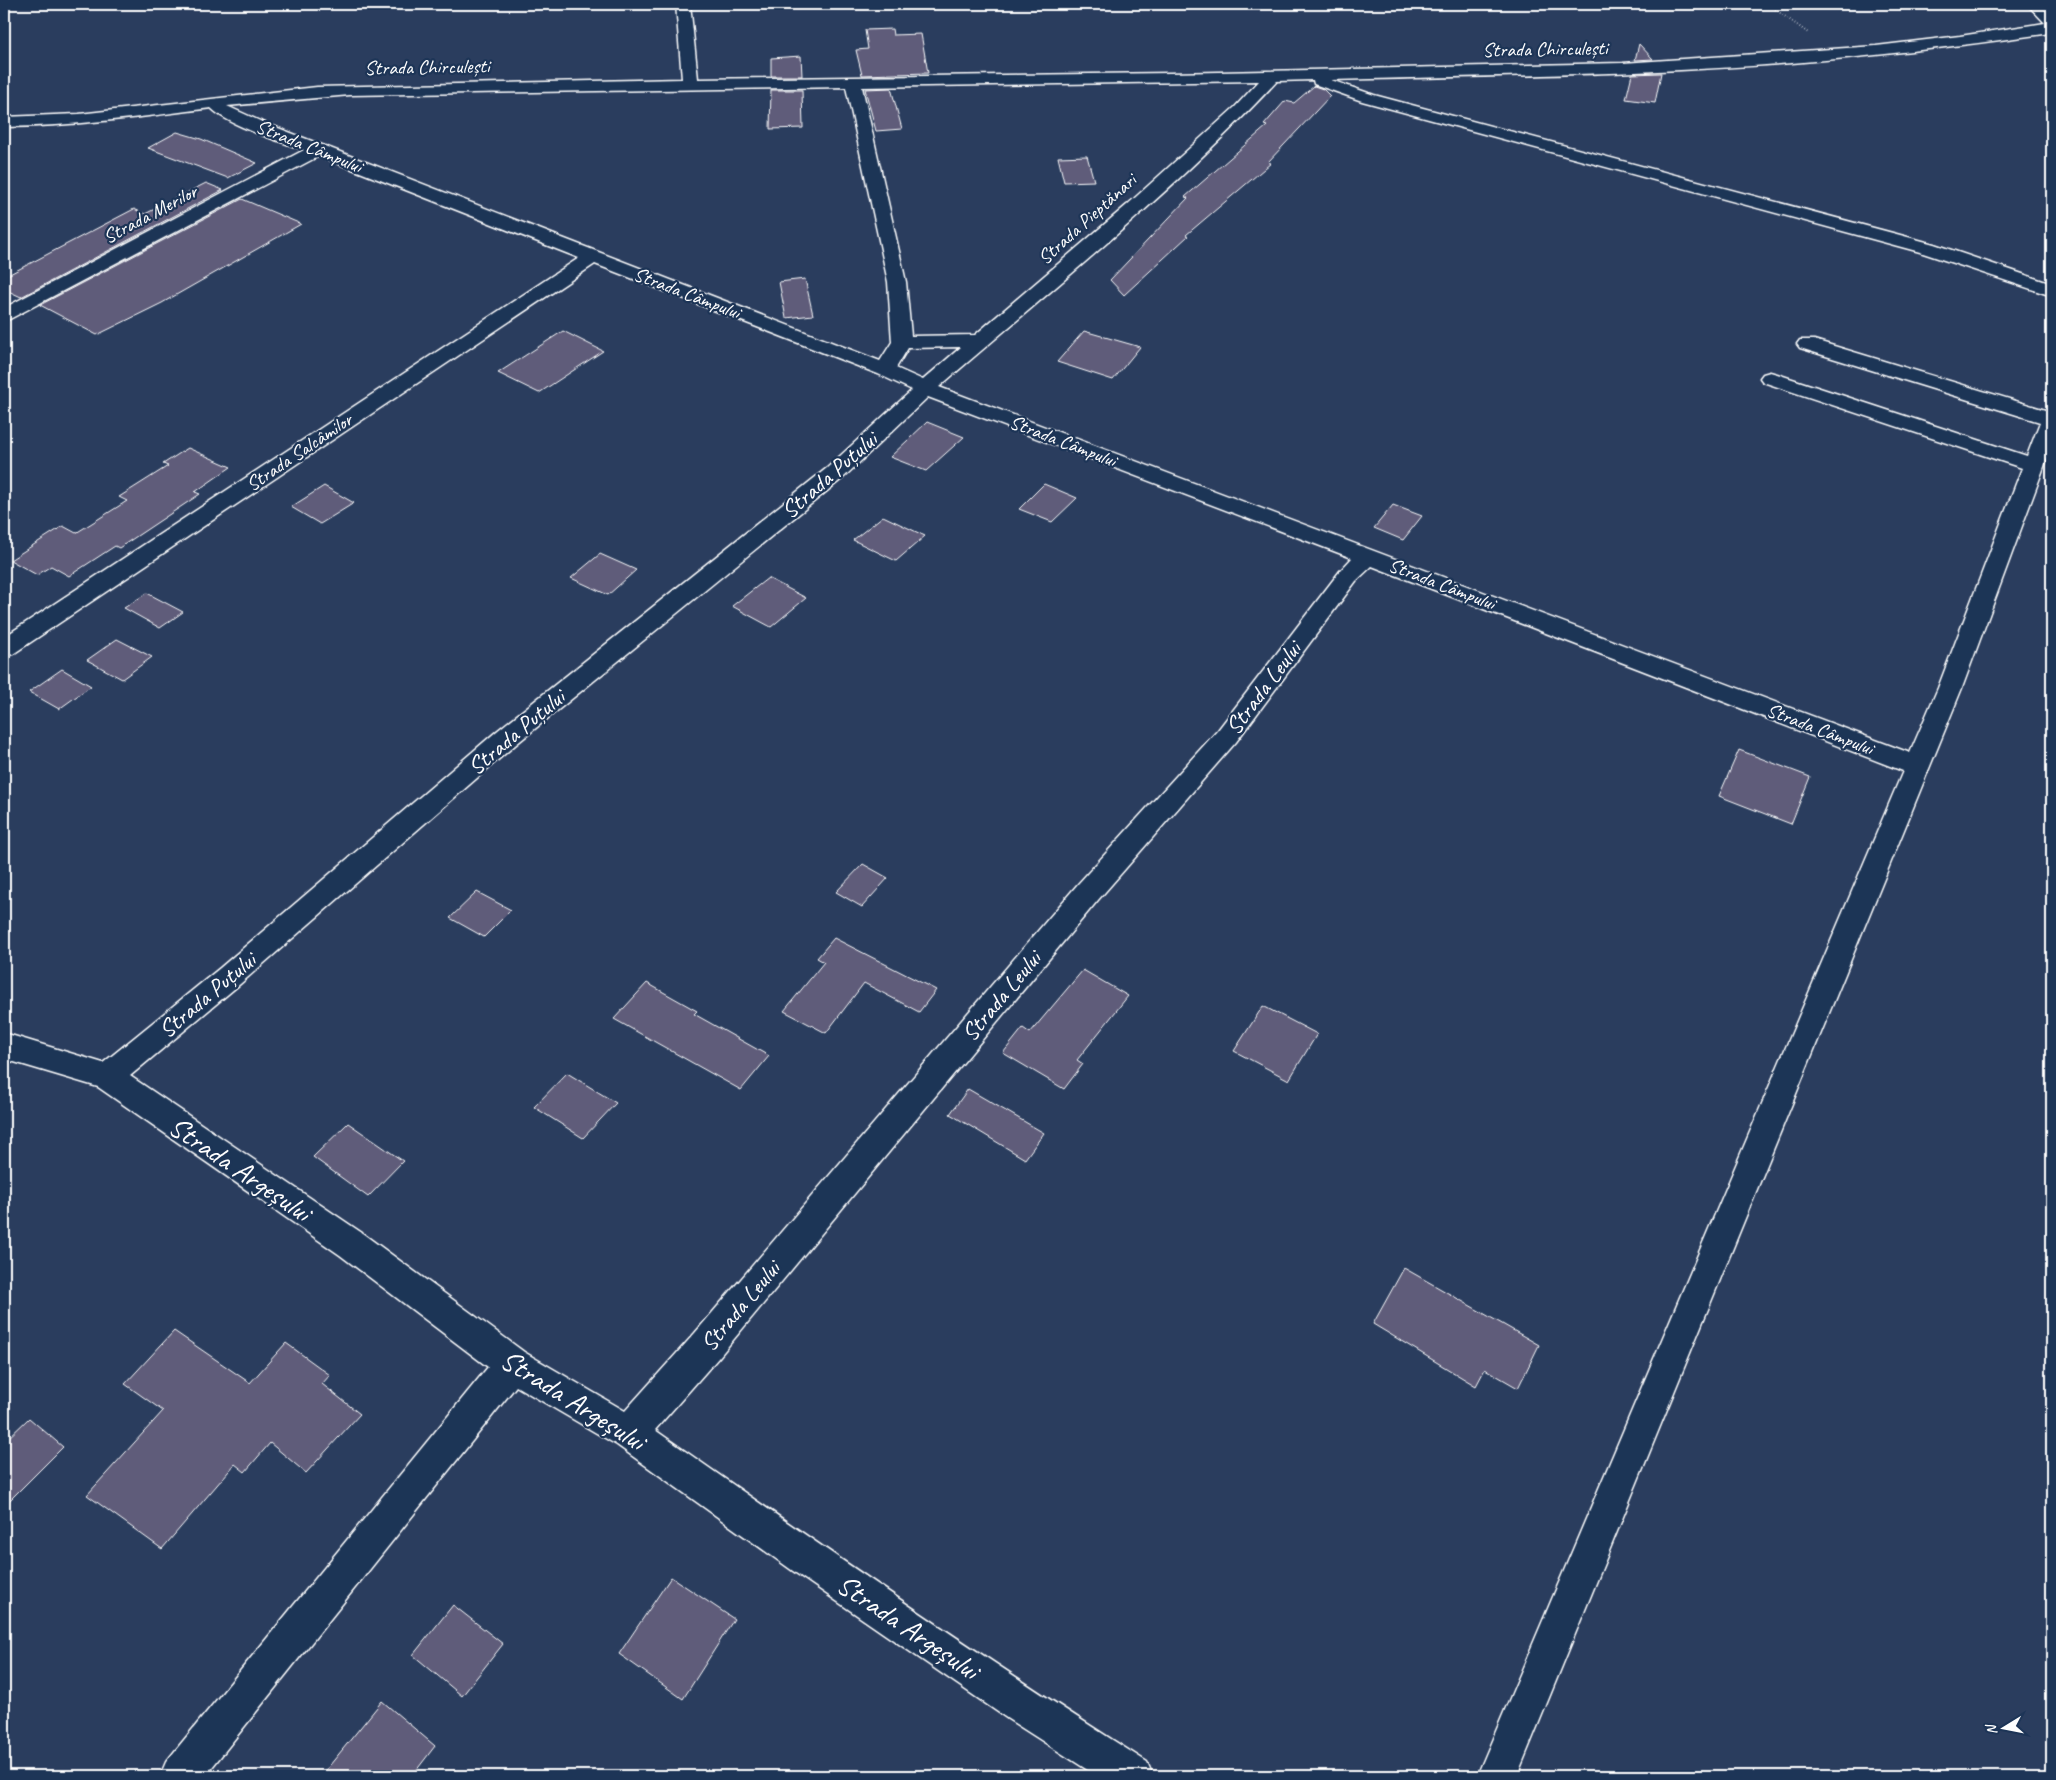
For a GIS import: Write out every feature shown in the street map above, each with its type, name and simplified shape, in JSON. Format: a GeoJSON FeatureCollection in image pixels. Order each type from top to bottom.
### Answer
{"type":"FeatureCollection","features":[{"type":"Feature","properties":{"kind":"street"},"geometry":{"type":"LineString","coordinates":[[683,4],[690,84]]}},
{"type":"Feature","properties":{"kind":"street"},"geometry":{"type":"LineString","coordinates":[[2034,4],[2052,21]]}},
{"type":"Feature","properties":{"kind":"street","name":"Strada Chirculești"},"geometry":{"type":"LineString","coordinates":[[4,122],[95,119],[215,103],[342,90],[1310,76],[1657,67],[1817,56],[1980,40],[2044,29],[2052,25]]}},
{"type":"Feature","properties":{"kind":"street","name":"Strada Pieptănari"},"geometry":{"type":"LineString","coordinates":[[925,389],[983,341],[1133,209],[1241,110],[1273,76]]}},
{"type":"Feature","properties":{"kind":"street"},"geometry":{"type":"LineString","coordinates":[[1310,76],[1333,87],[1368,98],[1927,248],[2052,290]]}},
{"type":"Feature","properties":{"kind":"street"},"geometry":{"type":"LineString","coordinates":[[853,83],[897,282],[902,342],[885,370]]}},
{"type":"Feature","properties":{"kind":"street","name":"Strada Câmpului"},"geometry":{"type":"LineString","coordinates":[[215,103],[222,110],[254,125],[885,370],[925,389],[1917,766]]}},
{"type":"Feature","properties":{"kind":"street","name":"Strada Merilor"},"geometry":{"type":"LineString","coordinates":[[4,316],[317,150]]}},
{"type":"Feature","properties":{"kind":"street","name":"Strada Salcâmilor"},"geometry":{"type":"LineString","coordinates":[[4,648],[594,256]]}},
{"type":"Feature","properties":{"kind":"street"},"geometry":{"type":"LineString","coordinates":[[902,342],[983,341]]}},
{"type":"Feature","properties":{"kind":"street"},"geometry":{"type":"LineString","coordinates":[[1497,1776],[1950,688],[2052,418],[1807,344]]}},
{"type":"Feature","properties":{"kind":"street"},"geometry":{"type":"LineString","coordinates":[[1770,378],[2034,465]]}},
{"type":"Feature","properties":{"kind":"street","name":"Strada Puțului"},"geometry":{"type":"LineString","coordinates":[[107,1077],[230,976],[506,738],[835,474],[925,389]]}},
{"type":"Feature","properties":{"kind":"street","name":"Strada Leului"},"geometry":{"type":"LineString","coordinates":[[629,1433],[714,1338],[1088,892],[1226,736],[1348,576],[1368,556]]}},
{"type":"Feature","properties":{"kind":"street","name":"Strada Argeșului"},"geometry":{"type":"LineString","coordinates":[[4,1046],[107,1077],[351,1244],[512,1364],[629,1433],[806,1558],[1022,1705],[1132,1776]]}},
{"type":"Feature","properties":{"kind":"street"},"geometry":{"type":"LineString","coordinates":[[180,1776],[512,1364]]}},
{"type":"Feature","properties":{"kind":"path"},"geometry":{"type":"LineString","coordinates":[[1768,4],[1815,38],[1817,56]]}},
{"type":"Feature","properties":{"kind":"building"},"geometry":{"type":"Polygon","coordinates":[[[892,29],[893,35],[921,34],[928,73],[862,75],[856,50],[868,49],[865,30],[892,29]]]}},
{"type":"Feature","properties":{"kind":"building"},"geometry":{"type":"Polygon","coordinates":[[[1639,44],[1653,59],[1635,60],[1639,44]]]}},
{"type":"Feature","properties":{"kind":"building"},"geometry":{"type":"Polygon","coordinates":[[[801,56],[802,76],[771,76],[771,58],[801,56]]]}},
{"type":"Feature","properties":{"kind":"building"},"geometry":{"type":"Polygon","coordinates":[[[1661,73],[1655,103],[1626,99],[1632,74],[1661,73]]]}},
{"type":"Feature","properties":{"kind":"building"},"geometry":{"type":"Polygon","coordinates":[[[1314,86],[1323,89],[1330,96],[1268,162],[1271,163],[1186,235],[1188,236],[1124,295],[1110,280],[1188,198],[1185,197],[1267,126],[1264,125],[1285,101],[1294,103],[1314,86]]]}},
{"type":"Feature","properties":{"kind":"building"},"geometry":{"type":"Polygon","coordinates":[[[891,88],[902,129],[876,131],[865,89],[891,88]]]}},
{"type":"Feature","properties":{"kind":"building"},"geometry":{"type":"Polygon","coordinates":[[[771,90],[802,90],[803,128],[770,129],[771,90]]]}},
{"type":"Feature","properties":{"kind":"building"},"geometry":{"type":"Polygon","coordinates":[[[177,132],[201,139],[257,163],[228,178],[148,148],[177,132]]]}},
{"type":"Feature","properties":{"kind":"building"},"geometry":{"type":"Polygon","coordinates":[[[1087,156],[1094,181],[1064,182],[1058,157],[1087,156]]]}},
{"type":"Feature","properties":{"kind":"building"},"geometry":{"type":"Polygon","coordinates":[[[206,183],[223,190],[21,297],[4,289],[4,277],[134,209],[145,214],[206,183]]]}},
{"type":"Feature","properties":{"kind":"building"},"geometry":{"type":"Polygon","coordinates":[[[242,199],[301,224],[162,303],[97,335],[40,305],[242,199]]]}},
{"type":"Feature","properties":{"kind":"building"},"geometry":{"type":"Polygon","coordinates":[[[805,279],[813,315],[786,318],[779,282],[805,279]]]}},
{"type":"Feature","properties":{"kind":"building"},"geometry":{"type":"Polygon","coordinates":[[[563,331],[603,351],[539,393],[498,373],[563,331]]]}},
{"type":"Feature","properties":{"kind":"building"},"geometry":{"type":"Polygon","coordinates":[[[1084,331],[1140,347],[1113,380],[1057,362],[1084,331]]]}},
{"type":"Feature","properties":{"kind":"building"},"geometry":{"type":"Polygon","coordinates":[[[927,422],[964,437],[926,471],[890,457],[927,422]]]}},
{"type":"Feature","properties":{"kind":"building"},"geometry":{"type":"Polygon","coordinates":[[[188,448],[231,467],[195,492],[200,494],[119,548],[115,546],[69,576],[51,566],[37,575],[10,560],[63,526],[76,533],[127,501],[119,497],[168,466],[163,464],[188,448]]]}},
{"type":"Feature","properties":{"kind":"building"},"geometry":{"type":"Polygon","coordinates":[[[1044,484],[1077,498],[1052,522],[1019,509],[1044,484]]]}},
{"type":"Feature","properties":{"kind":"building"},"geometry":{"type":"Polygon","coordinates":[[[324,486],[354,503],[320,524],[291,507],[324,486]]]}},
{"type":"Feature","properties":{"kind":"building"},"geometry":{"type":"Polygon","coordinates":[[[1393,505],[1422,516],[1403,540],[1374,528],[1393,505]]]}},
{"type":"Feature","properties":{"kind":"building"},"geometry":{"type":"Polygon","coordinates":[[[883,516],[925,536],[896,561],[853,540],[883,516]]]}},
{"type":"Feature","properties":{"kind":"building"},"geometry":{"type":"Polygon","coordinates":[[[600,554],[636,570],[608,595],[571,578],[600,554]]]}},
{"type":"Feature","properties":{"kind":"building"},"geometry":{"type":"Polygon","coordinates":[[[768,578],[806,598],[771,627],[732,606],[768,578]]]}},
{"type":"Feature","properties":{"kind":"building"},"geometry":{"type":"Polygon","coordinates":[[[147,593],[183,612],[160,628],[124,608],[147,593]]]}},
{"type":"Feature","properties":{"kind":"building"},"geometry":{"type":"Polygon","coordinates":[[[117,639],[152,657],[122,679],[87,660],[117,639]]]}},
{"type":"Feature","properties":{"kind":"building"},"geometry":{"type":"Polygon","coordinates":[[[62,669],[91,686],[59,709],[29,692],[62,669]]]}},
{"type":"Feature","properties":{"kind":"building"},"geometry":{"type":"Polygon","coordinates":[[[1739,750],[1810,777],[1791,824],[1719,796],[1739,750]]]}},
{"type":"Feature","properties":{"kind":"building"},"geometry":{"type":"Polygon","coordinates":[[[863,864],[888,878],[862,907],[836,892],[863,864]]]}},
{"type":"Feature","properties":{"kind":"building"},"geometry":{"type":"Polygon","coordinates":[[[477,892],[511,910],[484,937],[450,918],[477,892]]]}},
{"type":"Feature","properties":{"kind":"building"},"geometry":{"type":"Polygon","coordinates":[[[834,938],[936,990],[919,1012],[864,983],[826,1033],[784,1011],[824,962],[817,958],[834,938]]]}},
{"type":"Feature","properties":{"kind":"building"},"geometry":{"type":"Polygon","coordinates":[[[1083,970],[1128,996],[1077,1060],[1083,1064],[1064,1089],[1003,1053],[1023,1028],[1030,1033],[1083,970]]]}},
{"type":"Feature","properties":{"kind":"building"},"geometry":{"type":"Polygon","coordinates":[[[647,983],[697,1011],[694,1014],[769,1056],[741,1090],[614,1019],[647,983]]]}},
{"type":"Feature","properties":{"kind":"building"},"geometry":{"type":"Polygon","coordinates":[[[1263,1006],[1317,1034],[1289,1080],[1234,1051],[1263,1006]]]}},
{"type":"Feature","properties":{"kind":"building"},"geometry":{"type":"Polygon","coordinates":[[[567,1073],[616,1103],[583,1138],[534,1107],[567,1073]]]}},
{"type":"Feature","properties":{"kind":"building"},"geometry":{"type":"Polygon","coordinates":[[[968,1089],[1044,1133],[1025,1159],[950,1114],[968,1089]]]}},
{"type":"Feature","properties":{"kind":"building"},"geometry":{"type":"Polygon","coordinates":[[[348,1123],[403,1161],[368,1197],[313,1157],[348,1123]]]}},
{"type":"Feature","properties":{"kind":"building"},"geometry":{"type":"Polygon","coordinates":[[[1404,1268],[1539,1345],[1518,1388],[1485,1369],[1476,1386],[1373,1324],[1404,1268]]]}},
{"type":"Feature","properties":{"kind":"building"},"geometry":{"type":"Polygon","coordinates":[[[174,1331],[250,1383],[286,1343],[330,1375],[322,1384],[360,1414],[306,1473],[270,1443],[245,1472],[235,1464],[162,1549],[87,1495],[163,1411],[125,1384],[174,1331]]]}},
{"type":"Feature","properties":{"kind":"building"},"geometry":{"type":"Polygon","coordinates":[[[29,1418],[63,1447],[4,1506],[4,1442],[29,1418]]]}},
{"type":"Feature","properties":{"kind":"building"},"geometry":{"type":"Polygon","coordinates":[[[671,1577],[734,1619],[683,1699],[619,1654],[671,1577]]]}},
{"type":"Feature","properties":{"kind":"building"},"geometry":{"type":"Polygon","coordinates":[[[453,1605],[503,1644],[462,1696],[413,1655],[453,1605]]]}},
{"type":"Feature","properties":{"kind":"building"},"geometry":{"type":"Polygon","coordinates":[[[382,1701],[435,1746],[412,1776],[321,1776],[382,1701]]]}}]}
